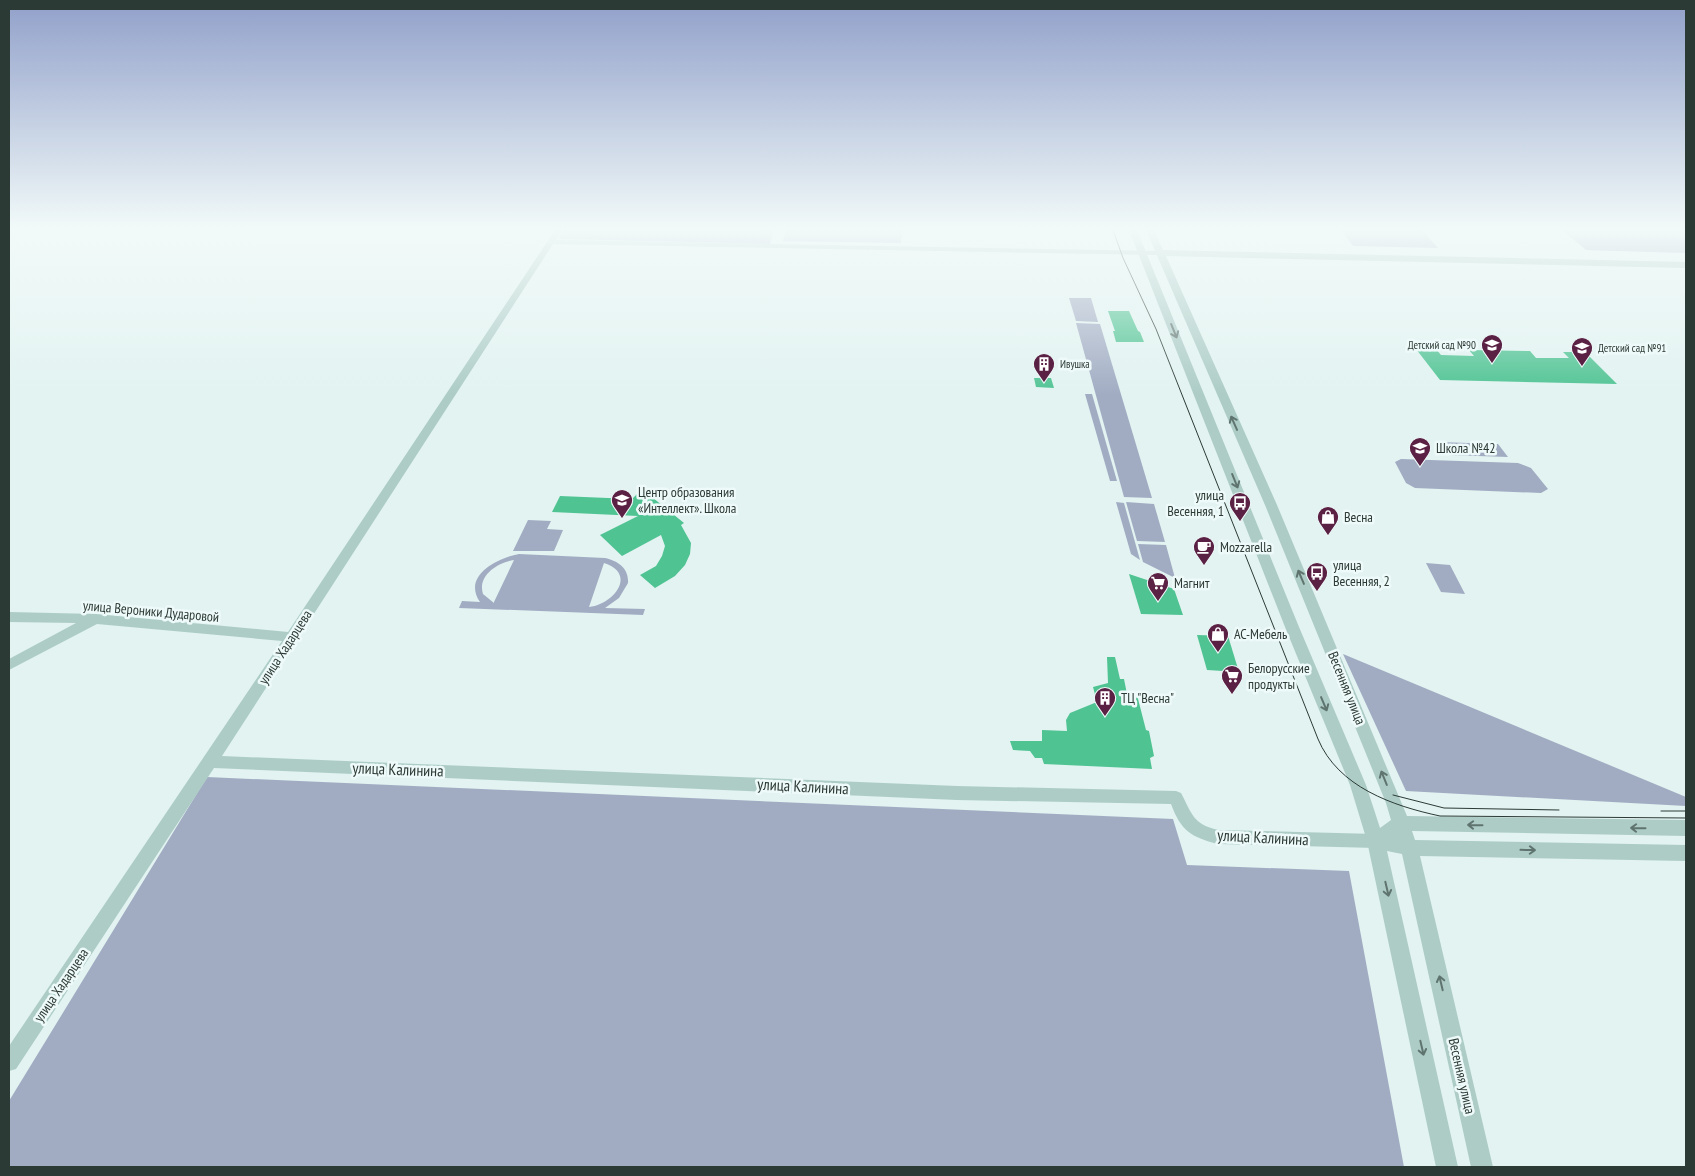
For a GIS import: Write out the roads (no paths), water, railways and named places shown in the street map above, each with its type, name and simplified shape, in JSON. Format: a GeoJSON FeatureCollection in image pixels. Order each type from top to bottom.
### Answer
{"type":"FeatureCollection","features":[{"type":"Feature","properties":{"kind":"street","name":"улица Хадарцева"},"geometry":{"type":"LineString","coordinates":[[9,1062],[210,762],[523,285]]}},
{"type":"Feature","properties":{"kind":"street","name":"Весенняя улица"},"geometry":{"type":"LineString","coordinates":[[1156,285],[1292,627],[1358,785],[1376,841],[1447,1167]]}},
{"type":"Feature","properties":{"kind":"street","name":"Весенняя улица"},"geometry":{"type":"LineString","coordinates":[[1174,285],[1271,505],[1401,823],[1409,848],[1482,1167]]}},
{"type":"Feature","properties":{"kind":"street","name":"улица Вероники Дударовой"},"geometry":{"type":"LineString","coordinates":[[9,616],[96,619],[291,637]]}},
{"type":"Feature","properties":{"kind":"street"},"geometry":{"type":"LineString","coordinates":[[9,665],[96,619]]}},
{"type":"Feature","properties":{"kind":"street","name":"улица Калинина"},"geometry":{"type":"LineString","coordinates":[[210,762],[957,793],[1176,798],[1184,820],[1200,833],[1209,835],[1245,838],[1376,841],[1409,848],[1686,853]]}},
{"type":"Feature","properties":{"kind":"street"},"geometry":{"type":"LineString","coordinates":[[1376,841],[1401,823],[1686,828]]}},
{"type":"Feature","properties":{"kind":"tram line"},"geometry":{"type":"LineString","coordinates":[[1135,285],[1156,329],[1318,739],[1327,756],[1339,770],[1353,782],[1386,800],[1440,816],[1686,818]]}},
{"type":"Feature","properties":{"kind":"tram line"},"geometry":{"type":"LineString","coordinates":[[1393,795],[1444,808],[1559,810]]}},
{"type":"Feature","properties":{"kind":"tram line"},"geometry":{"type":"LineString","coordinates":[[1661,811],[1686,811]]}},
{"type":"Feature","properties":{"kind":"place","name":"Детский сад №90"},"geometry":{"type":"Point","coordinates":[1492,364]}},
{"type":"Feature","properties":{"kind":"place","name":"Детский сад №91"},"geometry":{"type":"Point","coordinates":[1582,367]}},
{"type":"Feature","properties":{"kind":"place","name":"Ивушка"},"geometry":{"type":"Point","coordinates":[1044,383]}},
{"type":"Feature","properties":{"kind":"place","name":"Школа №42"},"geometry":{"type":"Point","coordinates":[1420,467]}},
{"type":"Feature","properties":{"kind":"place","name":"Центр образования «Интеллект». Школа"},"geometry":{"type":"Point","coordinates":[622,519]}},
{"type":"Feature","properties":{"kind":"place","name":"улица Весенняя, 1"},"geometry":{"type":"Point","coordinates":[1240,522]}},
{"type":"Feature","properties":{"kind":"place","name":"Весна"},"geometry":{"type":"Point","coordinates":[1328,536]}},
{"type":"Feature","properties":{"kind":"place","name":"Mozzarella"},"geometry":{"type":"Point","coordinates":[1204,566]}},
{"type":"Feature","properties":{"kind":"place","name":"улица Весенняя, 2"},"geometry":{"type":"Point","coordinates":[1317,592]}},
{"type":"Feature","properties":{"kind":"place","name":"Магнит"},"geometry":{"type":"Point","coordinates":[1158,602]}},
{"type":"Feature","properties":{"kind":"place","name":"АС-Мебель"},"geometry":{"type":"Point","coordinates":[1218,653]}},
{"type":"Feature","properties":{"kind":"place","name":"Белорусские продукты"},"geometry":{"type":"Point","coordinates":[1232,695]}},
{"type":"Feature","properties":{"kind":"place","name":"ТЦ \"Весна\""},"geometry":{"type":"Point","coordinates":[1105,717]}}]}
